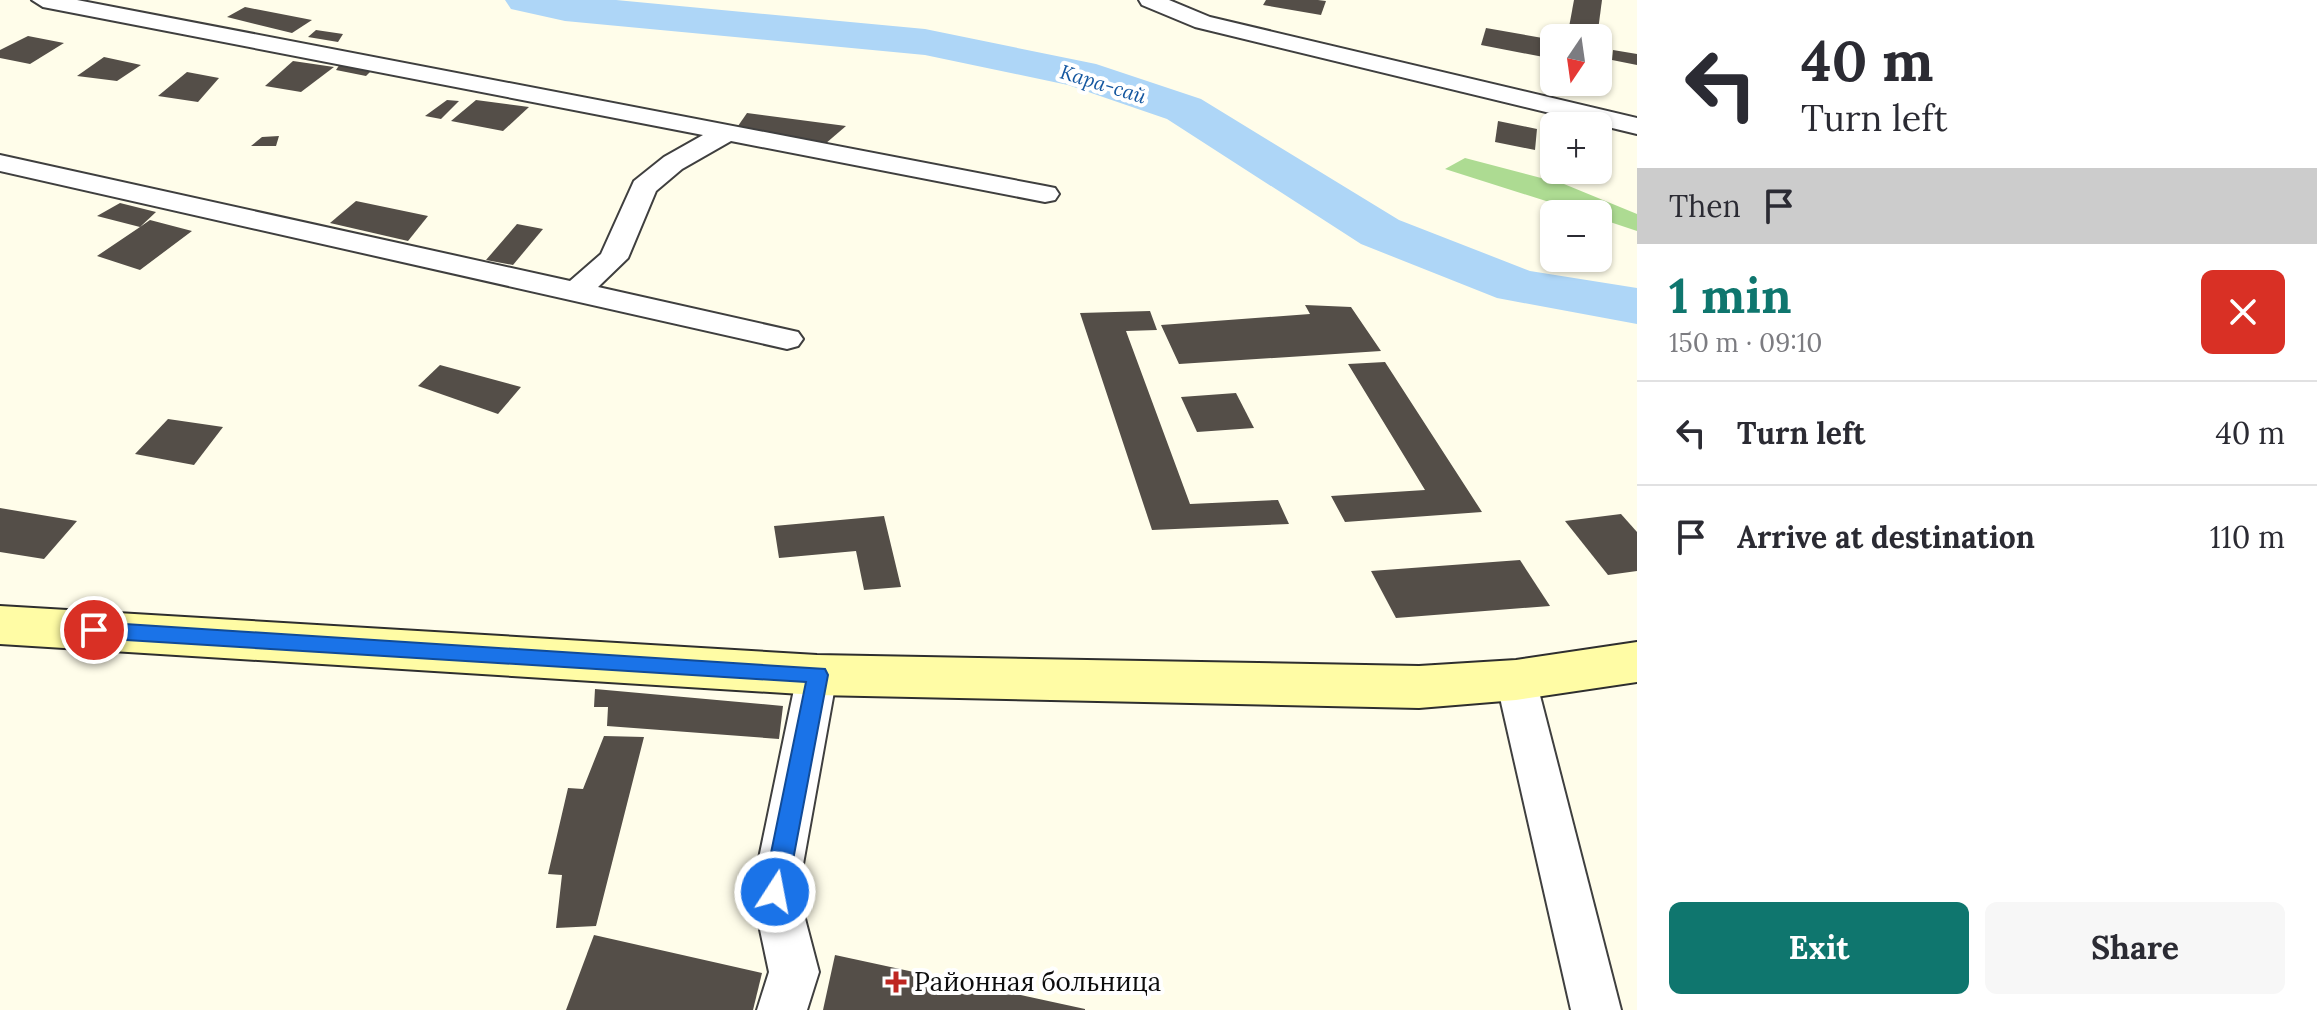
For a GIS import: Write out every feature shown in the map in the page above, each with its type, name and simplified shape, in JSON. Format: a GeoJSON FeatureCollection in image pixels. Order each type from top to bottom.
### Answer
{"type":"FeatureCollection","features":[{"type":"Feature","properties":{"kind":"main road"},"geometry":{"type":"LineString","coordinates":[[0,625],[817,675],[1419,687],[1516,680],[1637,662]]}},
{"type":"Feature","properties":{"kind":"street"},"geometry":{"type":"LineString","coordinates":[[43,0],[1045,194]]}},
{"type":"Feature","properties":{"kind":"street"},"geometry":{"type":"LineString","coordinates":[[1150,0],[1205,11],[1637,126]]}},
{"type":"Feature","properties":{"kind":"street"},"geometry":{"type":"LineString","coordinates":[[575,292],[614,258],[644,187],[673,163],[728,132]]}},
{"type":"Feature","properties":{"kind":"street"},"geometry":{"type":"LineString","coordinates":[[0,163],[787,339]]}},
{"type":"Feature","properties":{"kind":"street"},"geometry":{"type":"LineString","coordinates":[[782,1010],[794,972],[775,892],[817,675]]}},
{"type":"Feature","properties":{"kind":"street"},"geometry":{"type":"LineString","coordinates":[[1516,680],[1596,1010]]}},
{"type":"Feature","properties":{"kind":"green space"},"geometry":{"type":"Polygon","coordinates":[[[1465,158],[1540,178],[1540,184],[1564,184],[1603,200],[1543,200],[1445,169],[1465,158]]]}},
{"type":"Feature","properties":{"kind":"green space"},"geometry":{"type":"Polygon","coordinates":[[[1612,204],[1637,214],[1637,231],[1612,223],[1612,204]]]}},
{"type":"Feature","properties":{"kind":"building"},"geometry":{"type":"Polygon","coordinates":[[[1266,0],[1326,1],[1321,15],[1263,5],[1266,0]]]}},
{"type":"Feature","properties":{"kind":"building"},"geometry":{"type":"Polygon","coordinates":[[[1574,0],[1602,0],[1599,24],[1570,24],[1574,0]]]}},
{"type":"Feature","properties":{"kind":"building"},"geometry":{"type":"Polygon","coordinates":[[[245,7],[312,20],[292,33],[227,17],[245,7]]]}},
{"type":"Feature","properties":{"kind":"building"},"geometry":{"type":"Polygon","coordinates":[[[1486,28],[1540,38],[1540,56],[1481,45],[1486,28]]]}},
{"type":"Feature","properties":{"kind":"building"},"geometry":{"type":"Polygon","coordinates":[[[316,30],[343,34],[338,42],[308,37],[316,30]]]}},
{"type":"Feature","properties":{"kind":"building"},"geometry":{"type":"Polygon","coordinates":[[[28,36],[64,43],[30,64],[0,58],[0,50],[28,36]]]}},
{"type":"Feature","properties":{"kind":"building"},"geometry":{"type":"Polygon","coordinates":[[[1613,50],[1637,54],[1637,65],[1612,60],[1613,50]]]}},
{"type":"Feature","properties":{"kind":"building"},"geometry":{"type":"Polygon","coordinates":[[[104,57],[141,65],[117,81],[77,76],[104,57]]]}},
{"type":"Feature","properties":{"kind":"building"},"geometry":{"type":"Polygon","coordinates":[[[293,61],[334,67],[301,92],[265,86],[293,61]]]}},
{"type":"Feature","properties":{"kind":"building"},"geometry":{"type":"Polygon","coordinates":[[[340,64],[372,70],[366,76],[336,70],[340,64]]]}},
{"type":"Feature","properties":{"kind":"building"},"geometry":{"type":"Polygon","coordinates":[[[187,72],[219,78],[198,102],[158,96],[187,72]]]}},
{"type":"Feature","properties":{"kind":"building"},"geometry":{"type":"Polygon","coordinates":[[[447,100],[459,101],[441,119],[425,116],[447,100]]]}},
{"type":"Feature","properties":{"kind":"building"},"geometry":{"type":"Polygon","coordinates":[[[476,100],[529,107],[503,131],[451,121],[476,100]]]}},
{"type":"Feature","properties":{"kind":"building"},"geometry":{"type":"Polygon","coordinates":[[[747,113],[846,126],[825,144],[738,126],[747,113]]]}},
{"type":"Feature","properties":{"kind":"building"},"geometry":{"type":"Polygon","coordinates":[[[1498,121],[1537,129],[1535,150],[1495,142],[1498,121]]]}},
{"type":"Feature","properties":{"kind":"building"},"geometry":{"type":"Polygon","coordinates":[[[279,136],[276,146],[251,146],[262,137],[279,136]]]}},
{"type":"Feature","properties":{"kind":"building"},"geometry":{"type":"Polygon","coordinates":[[[356,201],[428,216],[408,241],[330,223],[356,201]]]}},
{"type":"Feature","properties":{"kind":"building"},"geometry":{"type":"Polygon","coordinates":[[[120,203],[156,212],[140,227],[97,216],[120,203]]]}},
{"type":"Feature","properties":{"kind":"building"},"geometry":{"type":"Polygon","coordinates":[[[150,220],[192,231],[140,270],[97,256],[150,220]]]}},
{"type":"Feature","properties":{"kind":"building"},"geometry":{"type":"Polygon","coordinates":[[[517,224],[543,229],[513,265],[486,260],[517,224]]]}},
{"type":"Feature","properties":{"kind":"building"},"geometry":{"type":"Polygon","coordinates":[[[1305,305],[1351,307],[1381,351],[1179,364],[1161,325],[1310,314],[1305,305]]]}},
{"type":"Feature","properties":{"kind":"building"},"geometry":{"type":"Polygon","coordinates":[[[1150,311],[1157,330],[1126,331],[1190,504],[1278,500],[1289,524],[1152,530],[1080,313],[1150,311]]]}},
{"type":"Feature","properties":{"kind":"building"},"geometry":{"type":"Polygon","coordinates":[[[1385,362],[1482,512],[1345,522],[1331,496],[1425,490],[1348,364],[1385,362]]]}},
{"type":"Feature","properties":{"kind":"building"},"geometry":{"type":"Polygon","coordinates":[[[440,365],[521,387],[498,414],[418,386],[440,365]]]}},
{"type":"Feature","properties":{"kind":"building"},"geometry":{"type":"Polygon","coordinates":[[[1236,393],[1254,428],[1197,432],[1181,397],[1236,393]]]}},
{"type":"Feature","properties":{"kind":"building"},"geometry":{"type":"Polygon","coordinates":[[[168,419],[223,427],[194,465],[135,454],[168,419]]]}},
{"type":"Feature","properties":{"kind":"building"},"geometry":{"type":"Polygon","coordinates":[[[0,508],[77,521],[44,559],[0,552],[0,508]]]}},
{"type":"Feature","properties":{"kind":"building"},"geometry":{"type":"Polygon","coordinates":[[[1621,514],[1637,532],[1637,571],[1608,575],[1565,521],[1621,514]]]}},
{"type":"Feature","properties":{"kind":"building"},"geometry":{"type":"Polygon","coordinates":[[[884,516],[901,587],[864,590],[856,551],[779,558],[774,526],[884,516]]]}},
{"type":"Feature","properties":{"kind":"building"},"geometry":{"type":"Polygon","coordinates":[[[1520,560],[1550,606],[1396,618],[1371,571],[1520,560]]]}},
{"type":"Feature","properties":{"kind":"building"},"geometry":{"type":"Polygon","coordinates":[[[595,689],[783,706],[779,739],[607,726],[608,707],[594,707],[595,689]]]}},
{"type":"Feature","properties":{"kind":"building"},"geometry":{"type":"Polygon","coordinates":[[[604,736],[644,737],[596,926],[556,928],[562,875],[548,874],[568,788],[583,789],[604,736]]]}},
{"type":"Feature","properties":{"kind":"building"},"geometry":{"type":"Polygon","coordinates":[[[594,935],[762,973],[753,1010],[566,1010],[594,935]]]}},
{"type":"Feature","properties":{"kind":"building","name":"Районная больница"},"geometry":{"type":"Polygon","coordinates":[[[835,955],[1085,1009],[1085,1010],[823,1010],[835,955]]]}},
{"type":"Feature","properties":{"kind":"waterway","name":"Кара-сай"},"geometry":{"type":"LineString","coordinates":[[526,0],[565,8],[925,42],[1080,74],[1184,109],[1380,232],[1517,286],[1637,306]]}},
{"type":"Feature","properties":{"kind":"place","name":"Районная больница"},"geometry":{"type":"Point","coordinates":[896,982]}},
{"type":"Feature","properties":{"kind":"route"},"geometry":{"type":"LineString","coordinates":[[94,630],[817,675],[775,892]]}}]}
